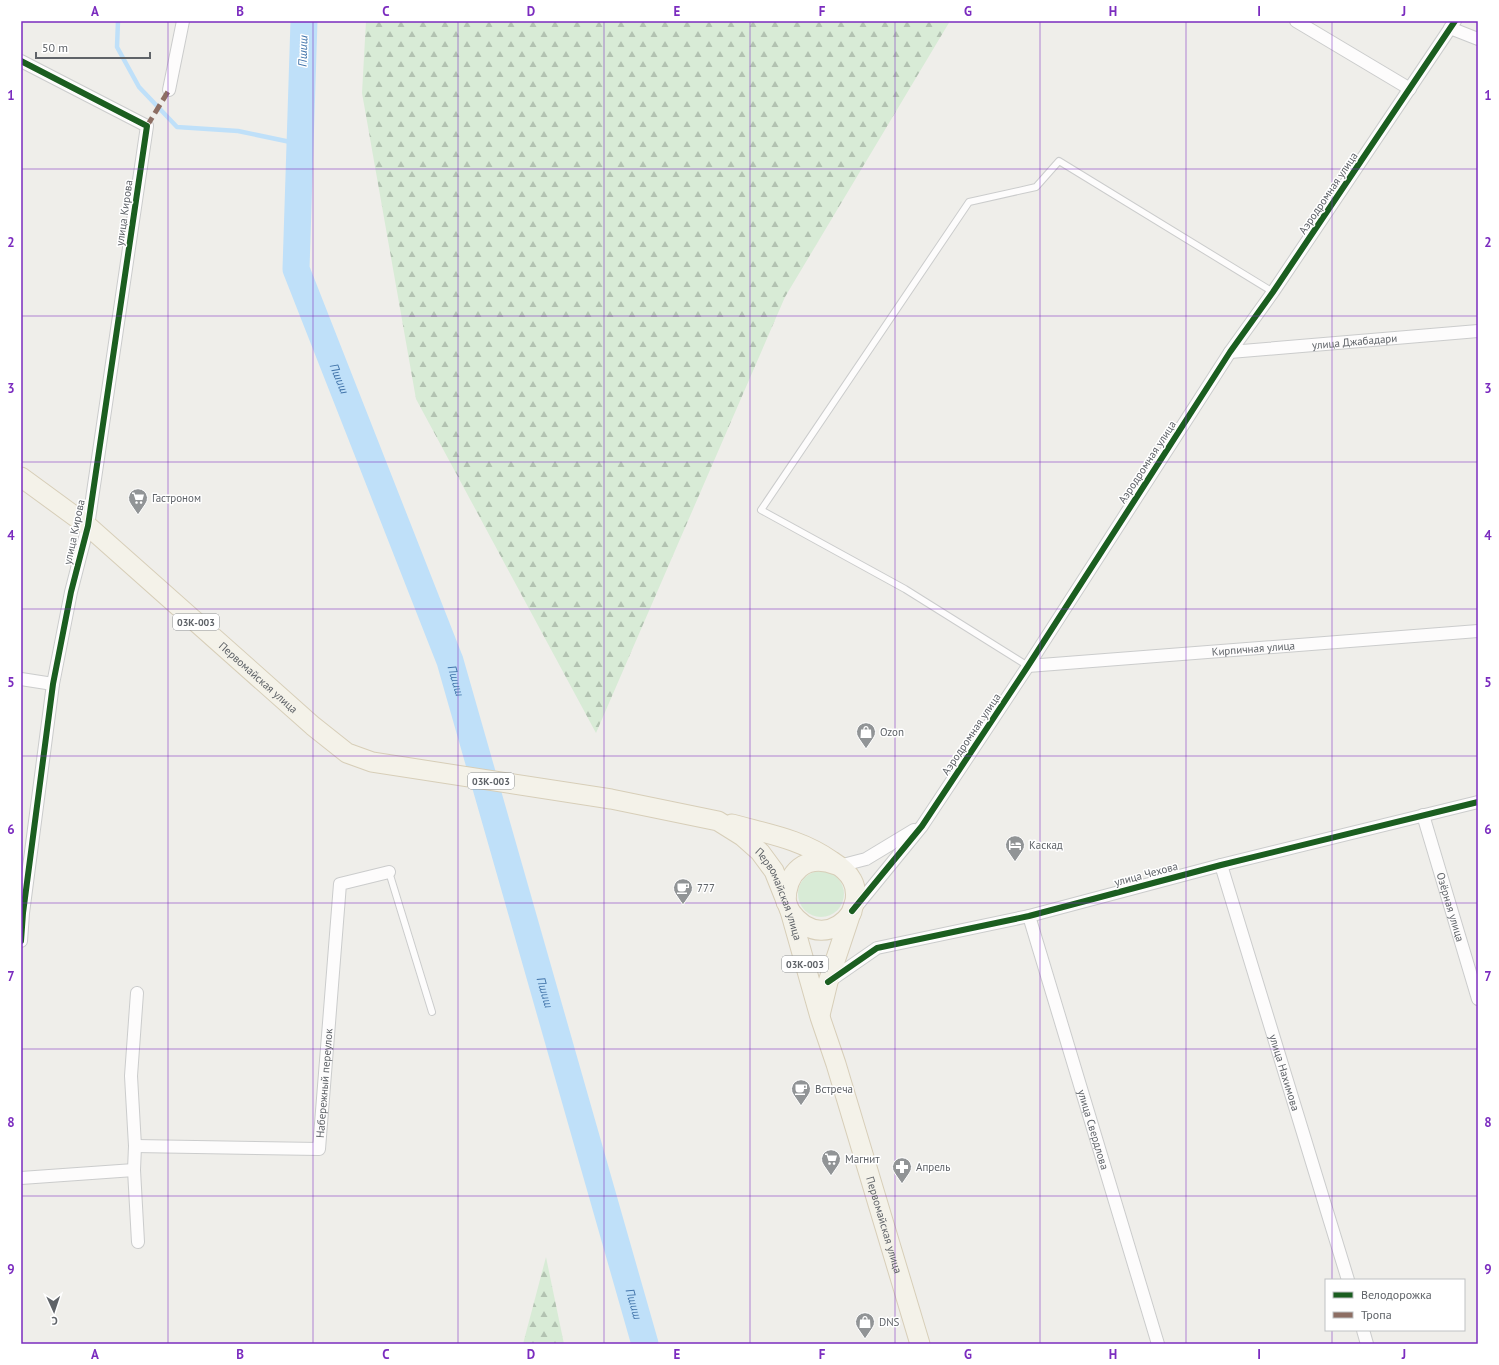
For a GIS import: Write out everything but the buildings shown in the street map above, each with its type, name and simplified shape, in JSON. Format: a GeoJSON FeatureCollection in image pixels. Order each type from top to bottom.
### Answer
{"type":"FeatureCollection","features":[{"type":"Feature","properties":{"kind":"main road","name":"Первомайская улица"},"geometry":{"type":"LineString","coordinates":[[21,478],[88,526],[313,726],[347,753],[372,762],[611,799],[718,821],[742,836],[760,852],[774,871],[788,907],[920,1344]]}},
{"type":"Feature","properties":{"kind":"main road","name":"03К-003"},"geometry":{"type":"LineString","coordinates":[[718,821],[799,842],[821,853],[847,872],[853,881],[856,891],[855,901],[828,982],[820,1017]]}},
{"type":"Feature","properties":{"kind":"main road"},"geometry":{"type":"LineString","coordinates":[[839,866],[828,862],[817,861],[806,864],[797,870],[790,880],[786,891],[788,907],[796,920],[805,926],[816,930],[827,930],[837,926],[846,920],[852,911]]}},
{"type":"Feature","properties":{"kind":"street"},"geometry":{"type":"LineString","coordinates":[[169,90],[183,21]]}},
{"type":"Feature","properties":{"kind":"street"},"geometry":{"type":"LineString","coordinates":[[1296,21],[1410,89]]}},
{"type":"Feature","properties":{"kind":"street"},"geometry":{"type":"LineString","coordinates":[[1452,24],[1478,39]]}},
{"type":"Feature","properties":{"kind":"street","name":"Аэродромная улица"},"geometry":{"type":"LineString","coordinates":[[852,911],[922,826],[1028,666],[1230,352],[1273,292],[1452,24]]}},
{"type":"Feature","properties":{"kind":"street","name":"улица Кирова"},"geometry":{"type":"LineString","coordinates":[[21,61],[147,126],[88,526],[71,592],[53,684],[23,913],[21,941]]}},
{"type":"Feature","properties":{"kind":"street","name":"улица Джабадари"},"geometry":{"type":"LineString","coordinates":[[1230,352],[1478,331]]}},
{"type":"Feature","properties":{"kind":"street","name":"Кирпичная улица"},"geometry":{"type":"LineString","coordinates":[[1028,666],[1478,631]]}},
{"type":"Feature","properties":{"kind":"street"},"geometry":{"type":"LineString","coordinates":[[21,679],[53,684]]}},
{"type":"Feature","properties":{"kind":"street","name":"улица Чехова"},"geometry":{"type":"LineString","coordinates":[[828,982],[877,948],[1029,916],[1221,865],[1478,802]]}},
{"type":"Feature","properties":{"kind":"street","name":"Озёрная улица"},"geometry":{"type":"LineString","coordinates":[[1423,815],[1478,999]]}},
{"type":"Feature","properties":{"kind":"street","name":"Аэродромная улица"},"geometry":{"type":"LineString","coordinates":[[839,866],[866,859],[922,826]]}},
{"type":"Feature","properties":{"kind":"street","name":"улица Нахимова"},"geometry":{"type":"LineString","coordinates":[[1221,865],[1348,1279]]}},
{"type":"Feature","properties":{"kind":"street","name":"Набережный переулок"},"geometry":{"type":"LineString","coordinates":[[135,1146],[319,1149],[340,884],[389,872]]}},
{"type":"Feature","properties":{"kind":"street","name":"улица Свердлова"},"geometry":{"type":"LineString","coordinates":[[1029,916],[1158,1344]]}},
{"type":"Feature","properties":{"kind":"street"},"geometry":{"type":"LineString","coordinates":[[136,993],[131,1076],[138,1242]]}},
{"type":"Feature","properties":{"kind":"street"},"geometry":{"type":"LineString","coordinates":[[21,1178],[134,1170]]}},
{"type":"Feature","properties":{"kind":"street"},"geometry":{"type":"LineString","coordinates":[[1363,1331],[1367,1344]]}},
{"type":"Feature","properties":{"kind":"lane"},"geometry":{"type":"LineString","coordinates":[[1028,666],[905,589],[761,510],[969,202],[1036,187],[1059,161],[1273,292]]}},
{"type":"Feature","properties":{"kind":"lane"},"geometry":{"type":"LineString","coordinates":[[389,872],[432,1012]]}},
{"type":"Feature","properties":{"kind":"green space"},"geometry":{"type":"Polygon","coordinates":[[[366,21],[950,21],[785,297],[596,733],[416,399],[362,93],[366,21]]]}},
{"type":"Feature","properties":{"kind":"green space"},"geometry":{"type":"Polygon","coordinates":[[[817,871],[825,871],[834,875],[840,881],[844,894],[840,907],[834,913],[825,917],[817,917],[808,913],[802,907],[798,898],[798,890],[802,881],[808,875],[817,871]]]}},
{"type":"Feature","properties":{"kind":"green space"},"geometry":{"type":"Polygon","coordinates":[[[546,1257],[564,1344],[523,1344],[546,1257]]]}},
{"type":"Feature","properties":{"kind":"waterway"},"geometry":{"type":"LineString","coordinates":[[118,21],[117,47],[139,87],[177,127],[238,131],[300,144]]}},
{"type":"Feature","properties":{"kind":"waterway","name":"Пшиш"},"geometry":{"type":"LineString","coordinates":[[304,21],[296,269],[450,661],[645,1344]]}},
{"type":"Feature","properties":{"kind":"marked path"},"geometry":{"type":"LineString","coordinates":[[147,126],[169,90]]}},
{"type":"Feature","properties":{"kind":"cycle path"},"geometry":{"type":"LineString","coordinates":[[852,911],[922,826],[1028,666],[1230,352],[1273,292],[1455,21]]}},
{"type":"Feature","properties":{"kind":"cycle path"},"geometry":{"type":"LineString","coordinates":[[21,61],[147,126],[88,526],[71,592],[53,684],[23,913],[21,941]]}},
{"type":"Feature","properties":{"kind":"cycle path"},"geometry":{"type":"LineString","coordinates":[[828,982],[877,948],[1029,916],[1221,865],[1478,802]]}},
{"type":"Feature","properties":{"kind":"place","name":"Гастроном"},"geometry":{"type":"Point","coordinates":[138,515]}},
{"type":"Feature","properties":{"kind":"place","name":"Ozon"},"geometry":{"type":"Point","coordinates":[866,749]}},
{"type":"Feature","properties":{"kind":"place","name":"Каскад"},"geometry":{"type":"Point","coordinates":[1015,862]}},
{"type":"Feature","properties":{"kind":"place","name":"777"},"geometry":{"type":"Point","coordinates":[683,905]}},
{"type":"Feature","properties":{"kind":"place","name":"Встреча"},"geometry":{"type":"Point","coordinates":[801,1106]}},
{"type":"Feature","properties":{"kind":"place","name":"Магнит"},"geometry":{"type":"Point","coordinates":[831,1176]}},
{"type":"Feature","properties":{"kind":"place","name":"Апрель"},"geometry":{"type":"Point","coordinates":[902,1184]}},
{"type":"Feature","properties":{"kind":"place","name":"DNS"},"geometry":{"type":"Point","coordinates":[865,1339]}}]}
